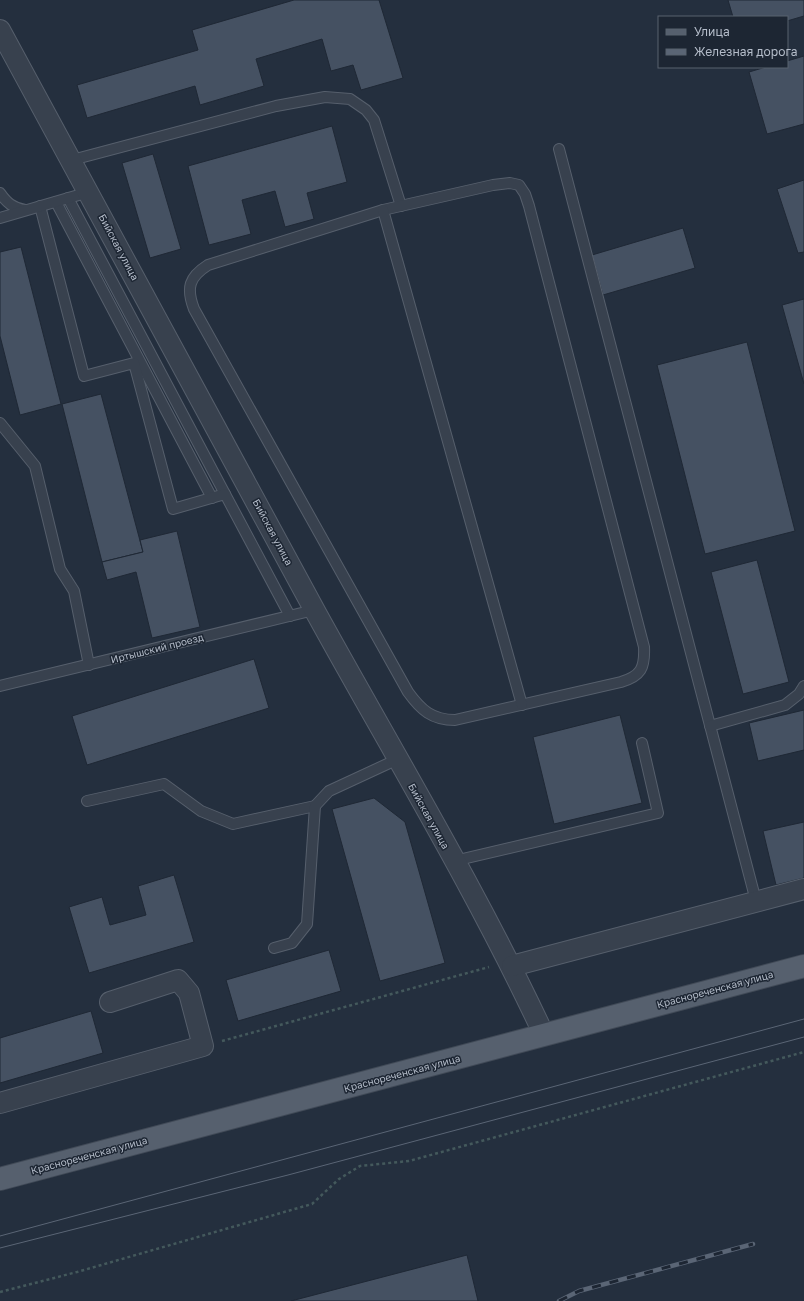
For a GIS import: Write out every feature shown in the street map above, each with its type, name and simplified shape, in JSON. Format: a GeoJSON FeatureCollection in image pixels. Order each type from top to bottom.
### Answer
{"type":"FeatureCollection","features":[{"type":"Feature","properties":{"kind":"main road","name":"Краснореченская улица"},"geometry":{"type":"LineString","coordinates":[[0,1179],[804,966]]}},
{"type":"Feature","properties":{"kind":"street","name":"Бийская улица"},"geometry":{"type":"LineString","coordinates":[[0,30],[74,164],[314,610],[398,759],[510,964],[544,1035]]}},
{"type":"Feature","properties":{"kind":"street"},"geometry":{"type":"LineString","coordinates":[[510,964],[804,889]]}},
{"type":"Feature","properties":{"kind":"street"},"geometry":{"type":"LineString","coordinates":[[0,1103],[203,1046],[189,993],[178,980],[110,1002]]}},
{"type":"Feature","properties":{"kind":"lane"},"geometry":{"type":"LineString","coordinates":[[63,200],[74,191],[78,183],[74,164],[276,106],[325,97],[350,99],[366,110],[374,120],[401,206]]}},
{"type":"Feature","properties":{"kind":"lane"},"geometry":{"type":"LineString","coordinates":[[559,149],[756,901]]}},
{"type":"Feature","properties":{"kind":"lane"},"geometry":{"type":"LineString","coordinates":[[504,184],[519,185],[525,194],[644,647],[645,661],[641,671],[632,679],[455,720],[442,720],[428,714],[417,704],[392,664],[190,297],[189,288],[193,278],[198,271],[208,265],[383,210],[401,206],[504,184]]}},
{"type":"Feature","properties":{"kind":"lane"},"geometry":{"type":"LineString","coordinates":[[0,197],[4,217],[89,192]]}},
{"type":"Feature","properties":{"kind":"lane"},"geometry":{"type":"LineString","coordinates":[[0,193],[6,202],[14,208],[26,211]]}},
{"type":"Feature","properties":{"kind":"lane"},"geometry":{"type":"LineString","coordinates":[[63,200],[225,494],[290,616]]}},
{"type":"Feature","properties":{"kind":"lane"},"geometry":{"type":"LineString","coordinates":[[63,200],[212,498]]}},
{"type":"Feature","properties":{"kind":"lane"},"geometry":{"type":"LineString","coordinates":[[40,206],[84,376],[134,363],[173,509],[225,494]]}},
{"type":"Feature","properties":{"kind":"lane"},"geometry":{"type":"LineString","coordinates":[[383,210],[522,705]]}},
{"type":"Feature","properties":{"kind":"lane"},"geometry":{"type":"LineString","coordinates":[[0,423],[35,466],[60,569],[74,591],[89,665]]}},
{"type":"Feature","properties":{"kind":"lane","name":"Иртышский проезд"},"geometry":{"type":"LineString","coordinates":[[0,686],[314,610]]}},
{"type":"Feature","properties":{"kind":"lane"},"geometry":{"type":"LineString","coordinates":[[710,726],[785,705],[799,694],[804,686]]}},
{"type":"Feature","properties":{"kind":"lane"},"geometry":{"type":"LineString","coordinates":[[454,861],[658,812],[642,742]]}},
{"type":"Feature","properties":{"kind":"lane"},"geometry":{"type":"LineString","coordinates":[[87,802],[164,784],[201,811],[233,824],[315,806],[329,791],[398,759]]}},
{"type":"Feature","properties":{"kind":"lane"},"geometry":{"type":"LineString","coordinates":[[274,948],[292,943],[307,924],[315,806]]}},
{"type":"Feature","properties":{"kind":"path"},"geometry":{"type":"LineString","coordinates":[[203,1046],[510,964]]}},
{"type":"Feature","properties":{"kind":"path"},"geometry":{"type":"LineString","coordinates":[[0,1292],[77,1272],[312,1204],[339,1178],[360,1166],[409,1161],[804,1052]]}},
{"type":"Feature","properties":{"kind":"building"},"geometry":{"type":"Polygon","coordinates":[[[294,0],[379,0],[403,78],[361,90],[353,65],[331,71],[322,39],[256,59],[264,86],[200,105],[195,86],[87,118],[77,85],[198,50],[192,30],[294,0]]]}},
{"type":"Feature","properties":{"kind":"building"},"geometry":{"type":"Polygon","coordinates":[[[728,0],[804,0],[804,16],[788,21],[788,16],[733,16],[728,0]]]}},
{"type":"Feature","properties":{"kind":"building"},"geometry":{"type":"Polygon","coordinates":[[[804,56],[804,124],[767,134],[749,72],[763,68],[788,68],[788,61],[804,56]]]}},
{"type":"Feature","properties":{"kind":"building"},"geometry":{"type":"Polygon","coordinates":[[[332,126],[347,182],[307,193],[314,219],[285,227],[275,191],[242,200],[251,234],[209,245],[188,166],[332,126]]]}},
{"type":"Feature","properties":{"kind":"building"},"geometry":{"type":"Polygon","coordinates":[[[153,154],[181,249],[150,258],[122,163],[153,154]]]}},
{"type":"Feature","properties":{"kind":"building"},"geometry":{"type":"Polygon","coordinates":[[[804,180],[804,252],[798,253],[777,189],[804,180]]]}},
{"type":"Feature","properties":{"kind":"building"},"geometry":{"type":"Polygon","coordinates":[[[683,228],[695,268],[603,295],[592,255],[683,228]]]}},
{"type":"Feature","properties":{"kind":"building"},"geometry":{"type":"Polygon","coordinates":[[[21,247],[61,404],[20,415],[0,336],[0,252],[21,247]]]}},
{"type":"Feature","properties":{"kind":"building"},"geometry":{"type":"Polygon","coordinates":[[[804,299],[804,384],[782,305],[804,299]]]}},
{"type":"Feature","properties":{"kind":"building"},"geometry":{"type":"Polygon","coordinates":[[[747,342],[795,531],[705,554],[657,365],[747,342]]]}},
{"type":"Feature","properties":{"kind":"building"},"geometry":{"type":"Polygon","coordinates":[[[101,394],[143,552],[102,562],[62,404],[101,394]]]}},
{"type":"Feature","properties":{"kind":"building"},"geometry":{"type":"Polygon","coordinates":[[[177,531],[200,627],[152,638],[136,572],[107,580],[102,562],[143,552],[140,540],[177,531]]]}},
{"type":"Feature","properties":{"kind":"building"},"geometry":{"type":"Polygon","coordinates":[[[757,560],[789,682],[743,694],[711,572],[757,560]]]}},
{"type":"Feature","properties":{"kind":"building"},"geometry":{"type":"Polygon","coordinates":[[[254,659],[269,708],[87,765],[72,716],[254,659]]]}},
{"type":"Feature","properties":{"kind":"building"},"geometry":{"type":"Polygon","coordinates":[[[804,710],[804,750],[758,761],[749,723],[804,710]]]}},
{"type":"Feature","properties":{"kind":"building"},"geometry":{"type":"Polygon","coordinates":[[[620,715],[642,803],[554,824],[533,737],[620,715]]]}},
{"type":"Feature","properties":{"kind":"building"},"geometry":{"type":"Polygon","coordinates":[[[374,798],[405,822],[445,963],[380,981],[332,809],[374,798]]]}},
{"type":"Feature","properties":{"kind":"building"},"geometry":{"type":"Polygon","coordinates":[[[804,822],[804,878],[776,885],[763,831],[804,822]]]}},
{"type":"Feature","properties":{"kind":"building"},"geometry":{"type":"Polygon","coordinates":[[[174,875],[194,942],[89,973],[69,907],[102,897],[110,925],[146,915],[138,886],[174,875]]]}},
{"type":"Feature","properties":{"kind":"building"},"geometry":{"type":"Polygon","coordinates":[[[329,950],[341,991],[238,1021],[226,980],[329,950]]]}},
{"type":"Feature","properties":{"kind":"building"},"geometry":{"type":"Polygon","coordinates":[[[91,1011],[103,1053],[0,1083],[0,1038],[91,1011]]]}},
{"type":"Feature","properties":{"kind":"building"},"geometry":{"type":"Polygon","coordinates":[[[467,1255],[478,1301],[291,1301],[467,1255]]]}},
{"type":"Feature","properties":{"kind":"tram line"},"geometry":{"type":"LineString","coordinates":[[0,1236],[804,1019]]}},
{"type":"Feature","properties":{"kind":"tram line"},"geometry":{"type":"LineString","coordinates":[[0,1248],[288,1175],[804,1037]]}},
{"type":"Feature","properties":{"kind":"railway"},"geometry":{"type":"LineString","coordinates":[[559,1301],[579,1291],[753,1244]]}}]}
